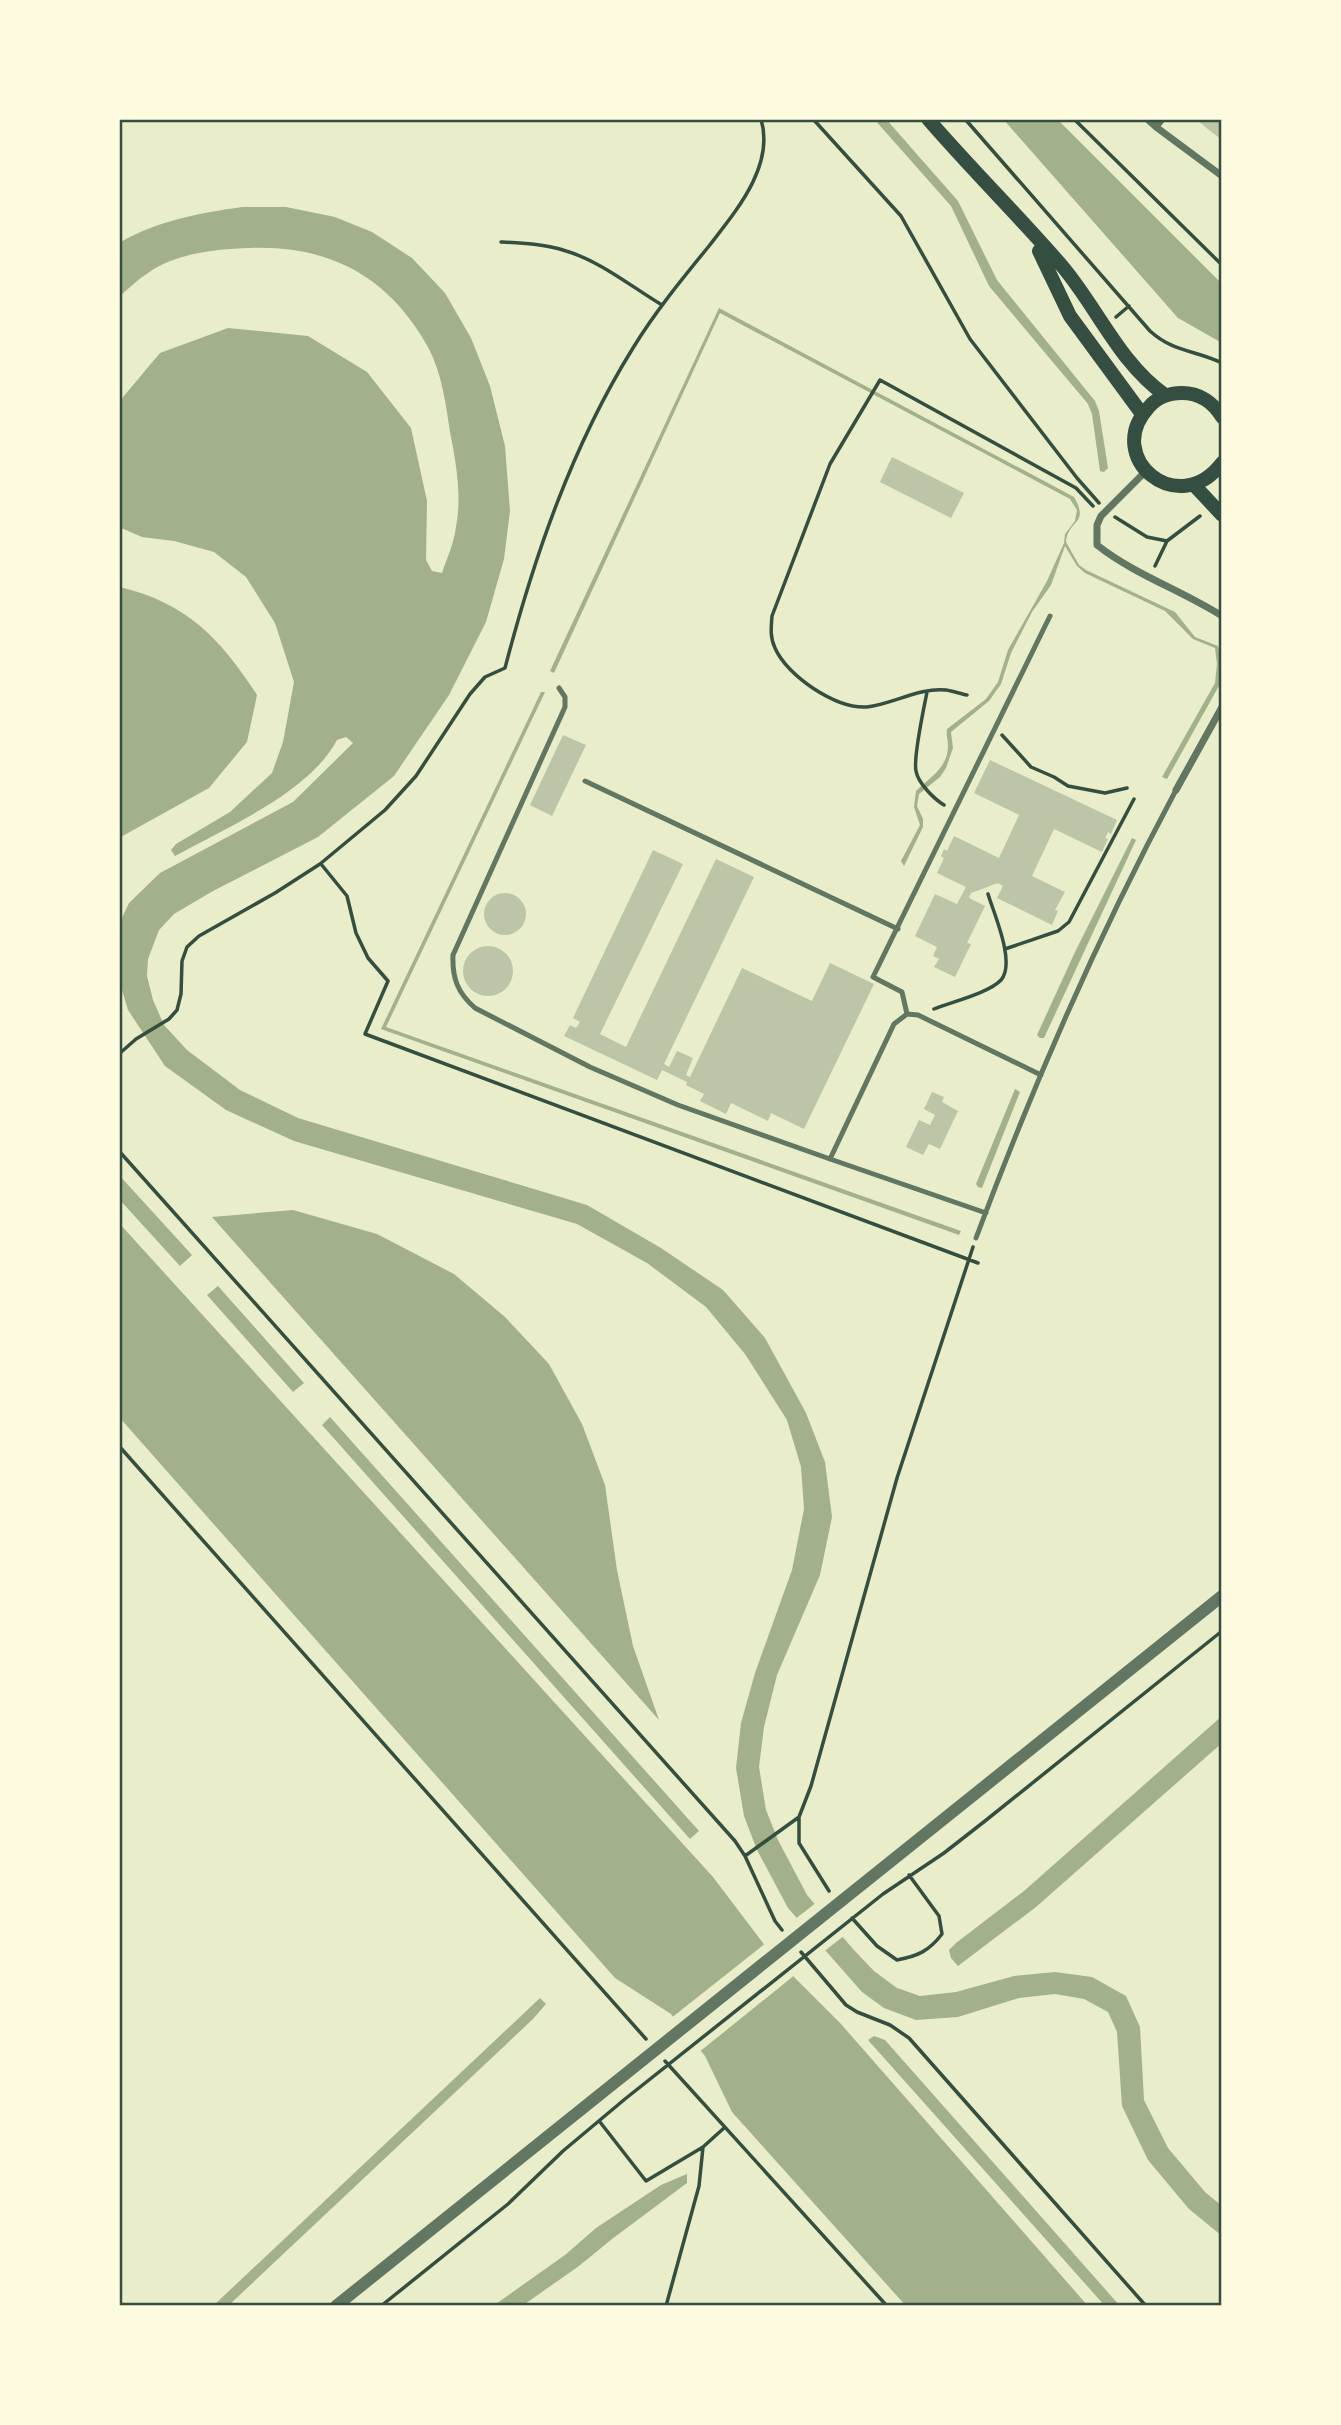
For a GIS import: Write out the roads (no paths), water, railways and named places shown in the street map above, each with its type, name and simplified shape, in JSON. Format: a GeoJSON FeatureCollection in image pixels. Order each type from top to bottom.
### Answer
{"type":"FeatureCollection","features":[{"type":"Feature","properties":{"kind":"main road"},"geometry":{"type":"LineString","coordinates":[[928,119],[1063,268],[1142,375],[1166,396]]}},
{"type":"Feature","properties":{"kind":"main road"},"geometry":{"type":"LineString","coordinates":[[1026,229],[1048,267],[1070,316],[1142,414]]}},
{"type":"Feature","properties":{"kind":"main road"},"geometry":{"type":"LineString","coordinates":[[1221,411],[1194,394],[1166,396],[1152,403],[1142,414],[1134,443],[1138,458],[1146,471],[1153,478],[1173,486],[1194,485],[1205,480],[1222,464]]}},
{"type":"Feature","properties":{"kind":"main road"},"geometry":{"type":"LineString","coordinates":[[1194,485],[1218,510]]}},
{"type":"Feature","properties":{"kind":"street"},"geometry":{"type":"LineString","coordinates":[[1147,119],[1222,176]]}},
{"type":"Feature","properties":{"kind":"street"},"geometry":{"type":"LineString","coordinates":[[1156,127],[1162,119]]}},
{"type":"Feature","properties":{"kind":"street"},"geometry":{"type":"LineString","coordinates":[[1146,471],[1103,513],[1097,525],[1097,545],[1118,562],[1222,616]]}},
{"type":"Feature","properties":{"kind":"street"},"geometry":{"type":"LineString","coordinates":[[1176,790],[1222,706]]}},
{"type":"Feature","properties":{"kind":"street"},"geometry":{"type":"LineString","coordinates":[[336,2306],[1220,1599]]}},
{"type":"Feature","properties":{"kind":"lane"},"geometry":{"type":"LineString","coordinates":[[907,1014],[902,992],[873,976],[1050,616]]}},
{"type":"Feature","properties":{"kind":"lane"},"geometry":{"type":"LineString","coordinates":[[559,688],[565,697],[565,707],[453,955],[452,971],[464,998],[475,1008],[590,1067],[678,1105],[985,1213]]}},
{"type":"Feature","properties":{"kind":"lane"},"geometry":{"type":"LineString","coordinates":[[585,781],[898,929]]}},
{"type":"Feature","properties":{"kind":"lane"},"geometry":{"type":"LineString","coordinates":[[976,1238],[1041,1075],[1093,959],[1176,790]]}},
{"type":"Feature","properties":{"kind":"lane"},"geometry":{"type":"LineString","coordinates":[[830,1159],[894,1024],[907,1014],[918,1015],[1041,1075]]}}]}
